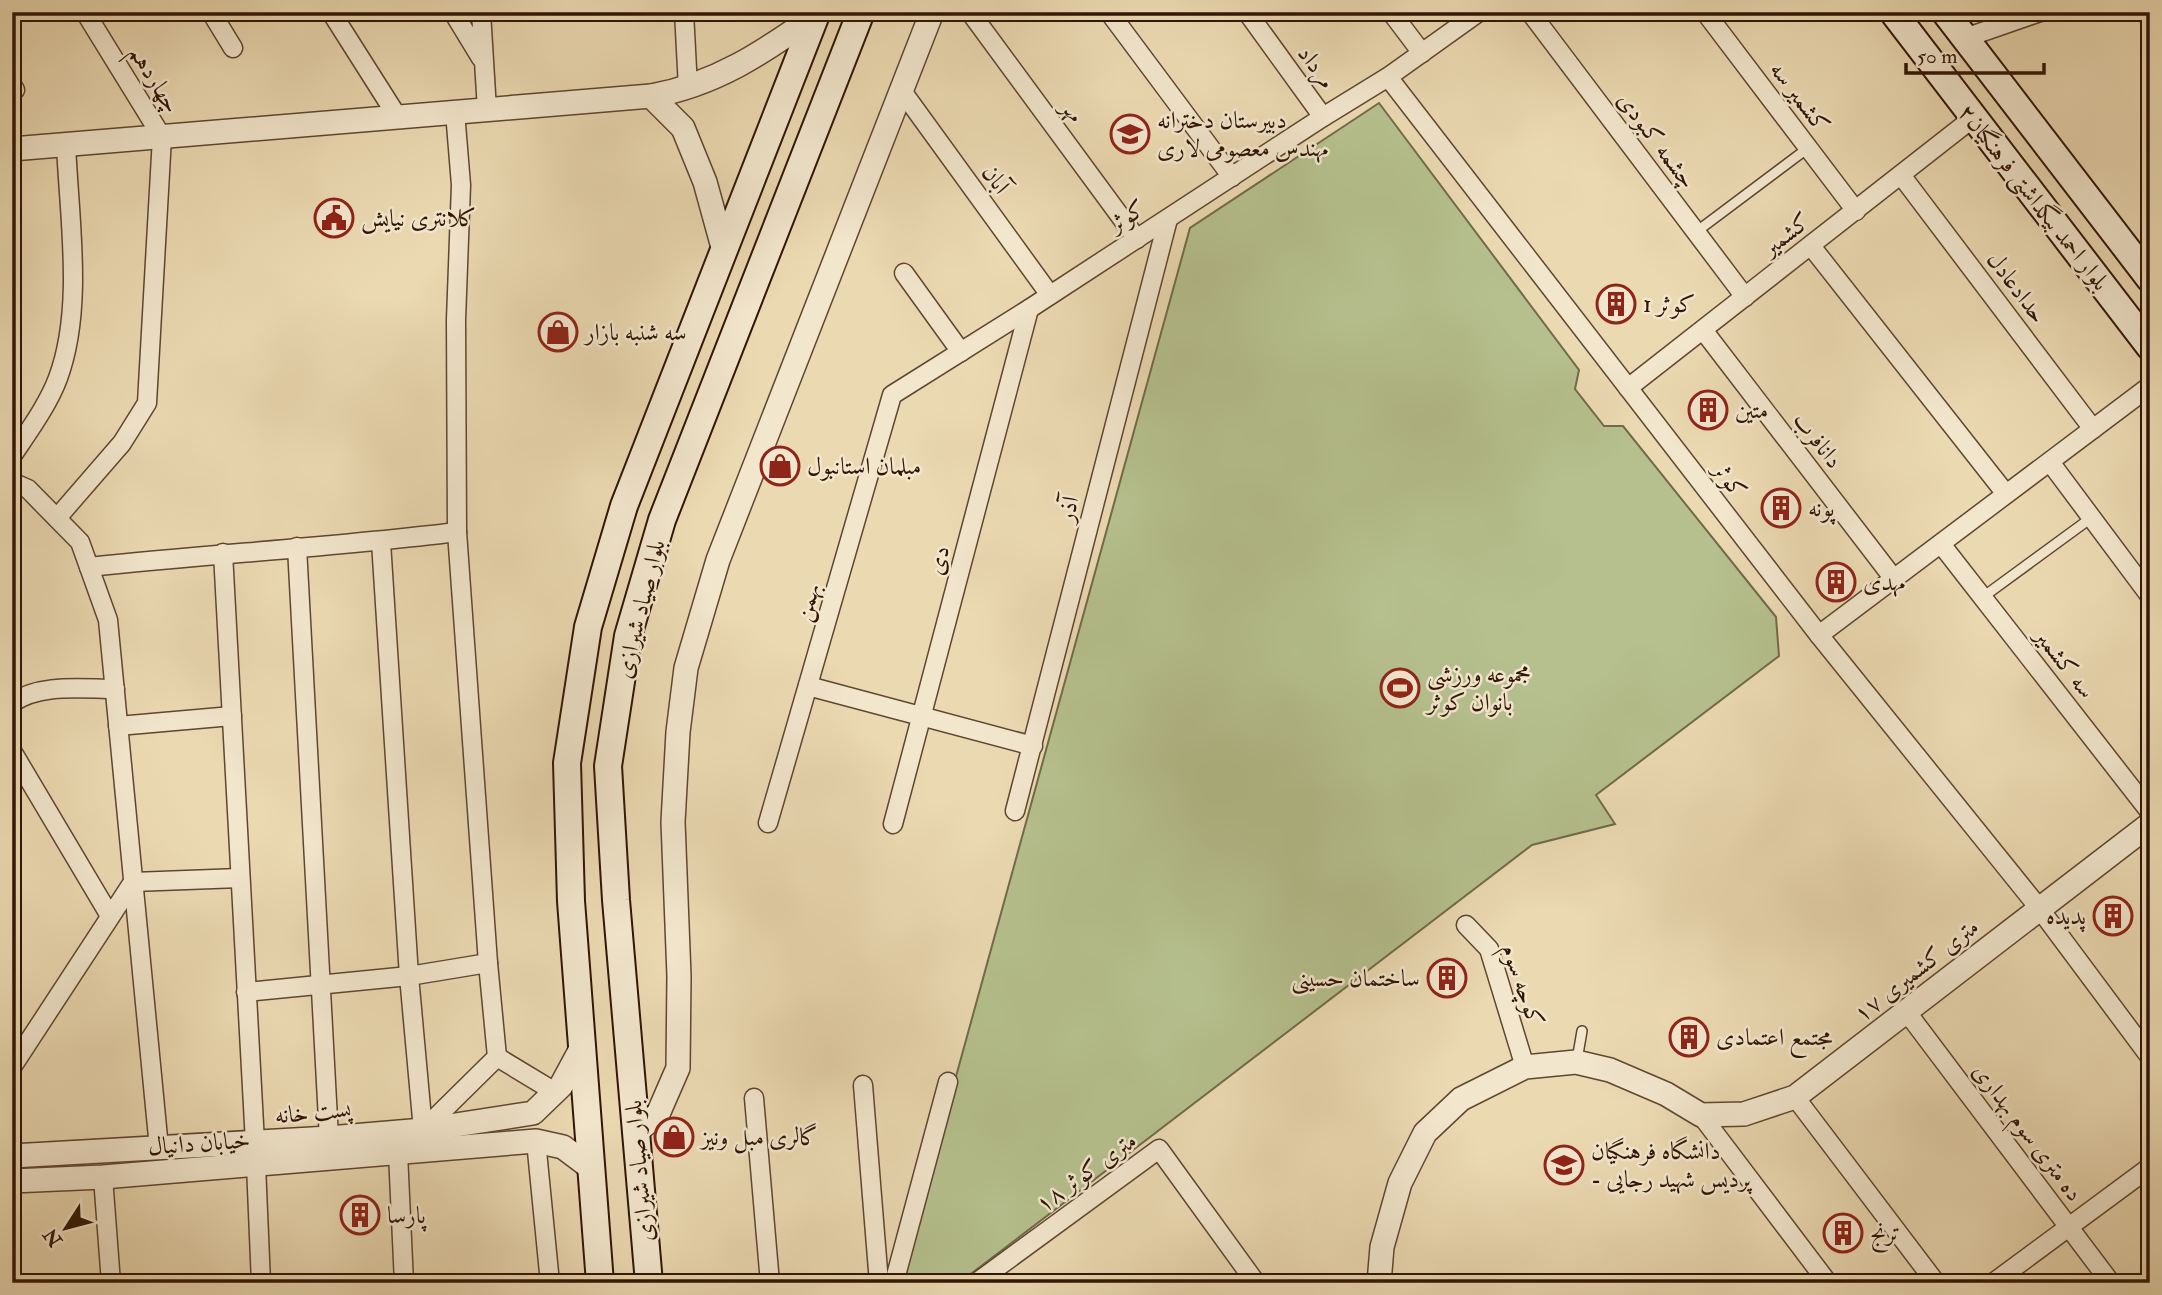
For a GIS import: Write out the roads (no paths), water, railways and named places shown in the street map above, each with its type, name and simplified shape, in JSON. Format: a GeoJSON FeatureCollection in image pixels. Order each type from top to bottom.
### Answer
{"type":"FeatureCollection","features":[{"type":"Feature","properties":{"kind":"main road","name":"بلوار صیاد شیرازی"},"geometry":{"type":"LineString","coordinates":[[649,1283],[616,900],[608,766],[628,636],[662,520],[861,12]]}},
{"type":"Feature","properties":{"kind":"main road","name":"بلوار احمد بیگداشتی فرهنگیان۲"},"geometry":{"type":"LineString","coordinates":[[1893,12],[2150,347]]}},
{"type":"Feature","properties":{"kind":"main road","name":"بلوار احمد بیگداشتی فرهنگیان۲"},"geometry":{"type":"LineString","coordinates":[[1945,12],[2150,279]]}},
{"type":"Feature","properties":{"kind":"main road","name":"بلوار صیاد شیرازی"},"geometry":{"type":"LineString","coordinates":[[600,1283],[571,901],[567,763],[588,626],[624,506],[816,14]]}},
{"type":"Feature","properties":{"kind":"main road"},"geometry":{"type":"LineString","coordinates":[[571,901],[616,900]]}},
{"type":"Feature","properties":{"kind":"street","name":"چهاردهم"},"geometry":{"type":"LineString","coordinates":[[85,12],[162,137]]}},
{"type":"Feature","properties":{"kind":"street"},"geometry":{"type":"LineString","coordinates":[[211,12],[233,48]]}},
{"type":"Feature","properties":{"kind":"street"},"geometry":{"type":"LineString","coordinates":[[331,12],[397,116]]}},
{"type":"Feature","properties":{"kind":"street"},"geometry":{"type":"LineString","coordinates":[[453,12],[483,61]]}},
{"type":"Feature","properties":{"kind":"street"},"geometry":{"type":"LineString","coordinates":[[481,12],[487,110]]}},
{"type":"Feature","properties":{"kind":"street"},"geometry":{"type":"LineString","coordinates":[[684,12],[688,88]]}},
{"type":"Feature","properties":{"kind":"street"},"geometry":{"type":"LineString","coordinates":[[636,1132],[658,1114],[678,1068],[679,976],[673,822],[678,732],[686,668],[718,560],[932,12]]}},
{"type":"Feature","properties":{"kind":"street","name":"مهر"},"geometry":{"type":"LineString","coordinates":[[970,12],[1137,239]]}},
{"type":"Feature","properties":{"kind":"street"},"geometry":{"type":"LineString","coordinates":[[1109,12],[1232,177]]}},
{"type":"Feature","properties":{"kind":"street","name":"مرداد"},"geometry":{"type":"LineString","coordinates":[[1247,12],[1323,117]]}},
{"type":"Feature","properties":{"kind":"street"},"geometry":{"type":"LineString","coordinates":[[1391,12],[1422,53]]}},
{"type":"Feature","properties":{"kind":"street","name":"کوثر"},"geometry":{"type":"LineString","coordinates":[[892,395],[1323,117],[1388,78],[1479,12]]}},
{"type":"Feature","properties":{"kind":"street","name":"چشمه کبودی"},"geometry":{"type":"LineString","coordinates":[[1530,12],[1745,297]]}},
{"type":"Feature","properties":{"kind":"street","name":"کشمیر سه"},"geometry":{"type":"LineString","coordinates":[[1705,12],[1856,211]]}},
{"type":"Feature","properties":{"kind":"street"},"geometry":{"type":"LineString","coordinates":[[1965,38],[2040,12]]}},
{"type":"Feature","properties":{"kind":"street"},"geometry":{"type":"LineString","coordinates":[[2145,12],[2150,19]]}},
{"type":"Feature","properties":{"kind":"street"},"geometry":{"type":"LineString","coordinates":[[12,149],[652,96],[688,88],[721,75],[766,51],[816,14]]}},
{"type":"Feature","properties":{"kind":"street","name":"کوثر"},"geometry":{"type":"LineString","coordinates":[[1388,78],[1819,635],[2039,908],[2150,1057]]}},
{"type":"Feature","properties":{"kind":"street","name":"آبان"},"geometry":{"type":"LineString","coordinates":[[902,91],[1050,295]]}},
{"type":"Feature","properties":{"kind":"street"},"geometry":{"type":"LineString","coordinates":[[652,96],[683,128],[705,182],[724,251]]}},
{"type":"Feature","properties":{"kind":"street"},"geometry":{"type":"LineString","coordinates":[[455,112],[461,185],[456,320],[457,532],[497,1057]]}},
{"type":"Feature","properties":{"kind":"street","name":"کشمیر"},"geometry":{"type":"LineString","coordinates":[[1628,388],[1973,118]]}},
{"type":"Feature","properties":{"kind":"street"},"geometry":{"type":"LineString","coordinates":[[57,518],[122,443],[147,403],[162,137]]}},
{"type":"Feature","properties":{"kind":"street"},"geometry":{"type":"LineString","coordinates":[[12,456],[58,379],[70,336],[74,288],[66,144]]}},
{"type":"Feature","properties":{"kind":"street","name":"حدادعادل"},"geometry":{"type":"LineString","coordinates":[[1901,174],[2093,429]]}},
{"type":"Feature","properties":{"kind":"street","name":"آذر"},"geometry":{"type":"LineString","coordinates":[[1015,811],[1168,219]]}},
{"type":"Feature","properties":{"kind":"street"},"geometry":{"type":"LineString","coordinates":[[1811,246],[2006,494]]}},
{"type":"Feature","properties":{"kind":"street"},"geometry":{"type":"LineString","coordinates":[[904,273],[961,352]]}},
{"type":"Feature","properties":{"kind":"street","name":"دی"},"geometry":{"type":"LineString","coordinates":[[893,824],[1029,309]]}},
{"type":"Feature","properties":{"kind":"street","name":"دانافرب"},"geometry":{"type":"LineString","coordinates":[[1703,330],[1894,579]]}},
{"type":"Feature","properties":{"kind":"street"},"geometry":{"type":"LineString","coordinates":[[1819,635],[2150,386]]}},
{"type":"Feature","properties":{"kind":"street","name":"بهمن"},"geometry":{"type":"LineString","coordinates":[[768,823],[892,395]]}},
{"type":"Feature","properties":{"kind":"street"},"geometry":{"type":"LineString","coordinates":[[2050,462],[2150,596]]}},
{"type":"Feature","properties":{"kind":"street"},"geometry":{"type":"LineString","coordinates":[[12,482],[28,489],[80,542],[108,620],[159,1148]]}},
{"type":"Feature","properties":{"kind":"street"},"geometry":{"type":"LineString","coordinates":[[89,567],[457,532]]}},
{"type":"Feature","properties":{"kind":"street"},"geometry":{"type":"LineString","coordinates":[[381,541],[423,1130]]}},
{"type":"Feature","properties":{"kind":"street","name":"سه کشمیر"},"geometry":{"type":"LineString","coordinates":[[1941,544],[2150,812]]}},
{"type":"Feature","properties":{"kind":"street"},"geometry":{"type":"LineString","coordinates":[[297,547],[329,1138]]}},
{"type":"Feature","properties":{"kind":"street"},"geometry":{"type":"LineString","coordinates":[[223,553],[261,1283]]}},
{"type":"Feature","properties":{"kind":"street"},"geometry":{"type":"LineString","coordinates":[[808,687],[1033,746]]}},
{"type":"Feature","properties":{"kind":"street"},"geometry":{"type":"LineString","coordinates":[[12,703],[23,695],[49,690],[114,689]]}},
{"type":"Feature","properties":{"kind":"street"},"geometry":{"type":"LineString","coordinates":[[118,726],[232,716]]}},
{"type":"Feature","properties":{"kind":"street"},"geometry":{"type":"LineString","coordinates":[[12,751],[110,916]]}},
{"type":"Feature","properties":{"kind":"street","name":"۱۷ متری کشمیری"},"geometry":{"type":"LineString","coordinates":[[1701,1115],[1744,1114],[1795,1097],[2150,824]]}},
{"type":"Feature","properties":{"kind":"street"},"geometry":{"type":"LineString","coordinates":[[133,882],[240,878]]}},
{"type":"Feature","properties":{"kind":"street"},"geometry":{"type":"LineString","coordinates":[[12,1067],[133,882]]}},
{"type":"Feature","properties":{"kind":"street","name":"کوچه سوم"},"geometry":{"type":"LineString","coordinates":[[1466,926],[1489,949],[1525,1067]]}},
{"type":"Feature","properties":{"kind":"street"},"geometry":{"type":"LineString","coordinates":[[246,992],[410,976],[488,963]]}},
{"type":"Feature","properties":{"kind":"street","name":"ده متری سوم بهداری"},"geometry":{"type":"LineString","coordinates":[[1906,1011],[2111,1283]]}},
{"type":"Feature","properties":{"kind":"street"},"geometry":{"type":"LineString","coordinates":[[550,1283],[533,1113],[555,1092],[582,1047]]}},
{"type":"Feature","properties":{"kind":"street"},"geometry":{"type":"LineString","coordinates":[[497,1057],[555,1092]]}},
{"type":"Feature","properties":{"kind":"street"},"geometry":{"type":"LineString","coordinates":[[423,1130],[497,1057]]}},
{"type":"Feature","properties":{"kind":"street"},"geometry":{"type":"LineString","coordinates":[[1379,1283],[1382,1247],[1400,1183],[1425,1133],[1461,1099],[1525,1067],[1576,1062],[1610,1070],[1666,1094],[1701,1115],[1828,1283]]}},
{"type":"Feature","properties":{"kind":"street"},"geometry":{"type":"LineString","coordinates":[[894,1283],[948,1082]]}},
{"type":"Feature","properties":{"kind":"street"},"geometry":{"type":"LineString","coordinates":[[863,1085],[879,1283]]}},
{"type":"Feature","properties":{"kind":"street"},"geometry":{"type":"LineString","coordinates":[[1795,1097],[1936,1283]]}},
{"type":"Feature","properties":{"kind":"street"},"geometry":{"type":"LineString","coordinates":[[754,1098],[770,1283]]}},
{"type":"Feature","properties":{"kind":"street","name":"پست خانه"},"geometry":{"type":"LineString","coordinates":[[12,1156],[159,1148],[256,1154],[329,1138],[423,1130],[533,1113]]}},
{"type":"Feature","properties":{"kind":"street","name":"خیابان دانیال"},"geometry":{"type":"LineString","coordinates":[[12,1181],[103,1177],[256,1154],[398,1153],[536,1141],[563,1147],[591,1168]]}},
{"type":"Feature","properties":{"kind":"street","name":"۱۸ متری کوثر"},"geometry":{"type":"LineString","coordinates":[[976,1283],[1159,1149],[1256,1283]]}},
{"type":"Feature","properties":{"kind":"street"},"geometry":{"type":"LineString","coordinates":[[398,1153],[404,1283]]}},
{"type":"Feature","properties":{"kind":"street"},"geometry":{"type":"LineString","coordinates":[[1993,1283],[2150,1167]]}},
{"type":"Feature","properties":{"kind":"street"},"geometry":{"type":"LineString","coordinates":[[103,1177],[111,1283]]}},
{"type":"Feature","properties":{"kind":"lane"},"geometry":{"type":"LineString","coordinates":[[1696,232],[1808,148]]}},
{"type":"Feature","properties":{"kind":"lane"},"geometry":{"type":"LineString","coordinates":[[1983,597],[2091,518]]}},
{"type":"Feature","properties":{"kind":"lane"},"geometry":{"type":"LineString","coordinates":[[1576,1062],[1582,1031]]}},
{"type":"Feature","properties":{"kind":"place","name":"دبیرستان دخترانه مهندس معصومی لاری"},"geometry":{"type":"Point","coordinates":[1130,134]}},
{"type":"Feature","properties":{"kind":"place","name":"کلانتری نیایش"},"geometry":{"type":"Point","coordinates":[334,218]}},
{"type":"Feature","properties":{"kind":"place","name":"کوثر 1"},"geometry":{"type":"Point","coordinates":[1616,304]}},
{"type":"Feature","properties":{"kind":"place","name":"سه شنبه بازار"},"geometry":{"type":"Point","coordinates":[558,332]}},
{"type":"Feature","properties":{"kind":"place","name":"متین"},"geometry":{"type":"Point","coordinates":[1708,410]}},
{"type":"Feature","properties":{"kind":"place","name":"مبلمان استانبول"},"geometry":{"type":"Point","coordinates":[780,466]}},
{"type":"Feature","properties":{"kind":"place","name":"پونه"},"geometry":{"type":"Point","coordinates":[1781,508]}},
{"type":"Feature","properties":{"kind":"place","name":"مهدی"},"geometry":{"type":"Point","coordinates":[1836,582]}},
{"type":"Feature","properties":{"kind":"place","name":"مجموعه ورزشی بانوان کوثر"},"geometry":{"type":"Point","coordinates":[1400,688]}},
{"type":"Feature","properties":{"kind":"place","name":"پدیده"},"geometry":{"type":"Point","coordinates":[2113,916]}},
{"type":"Feature","properties":{"kind":"place","name":"ساختمان حسینی"},"geometry":{"type":"Point","coordinates":[1447,978]}},
{"type":"Feature","properties":{"kind":"place","name":"مجتمع اعتمادی"},"geometry":{"type":"Point","coordinates":[1689,1037]}},
{"type":"Feature","properties":{"kind":"place","name":"گالری مبل ونیز"},"geometry":{"type":"Point","coordinates":[674,1137]}},
{"type":"Feature","properties":{"kind":"place","name":"دانشگاه فرهنگیان - پردیس شهید رجایی"},"geometry":{"type":"Point","coordinates":[1564,1165]}},
{"type":"Feature","properties":{"kind":"place","name":"پارسا"},"geometry":{"type":"Point","coordinates":[360,1215]}},
{"type":"Feature","properties":{"kind":"place","name":"ترنج"},"geometry":{"type":"Point","coordinates":[1843,1233]}}]}
